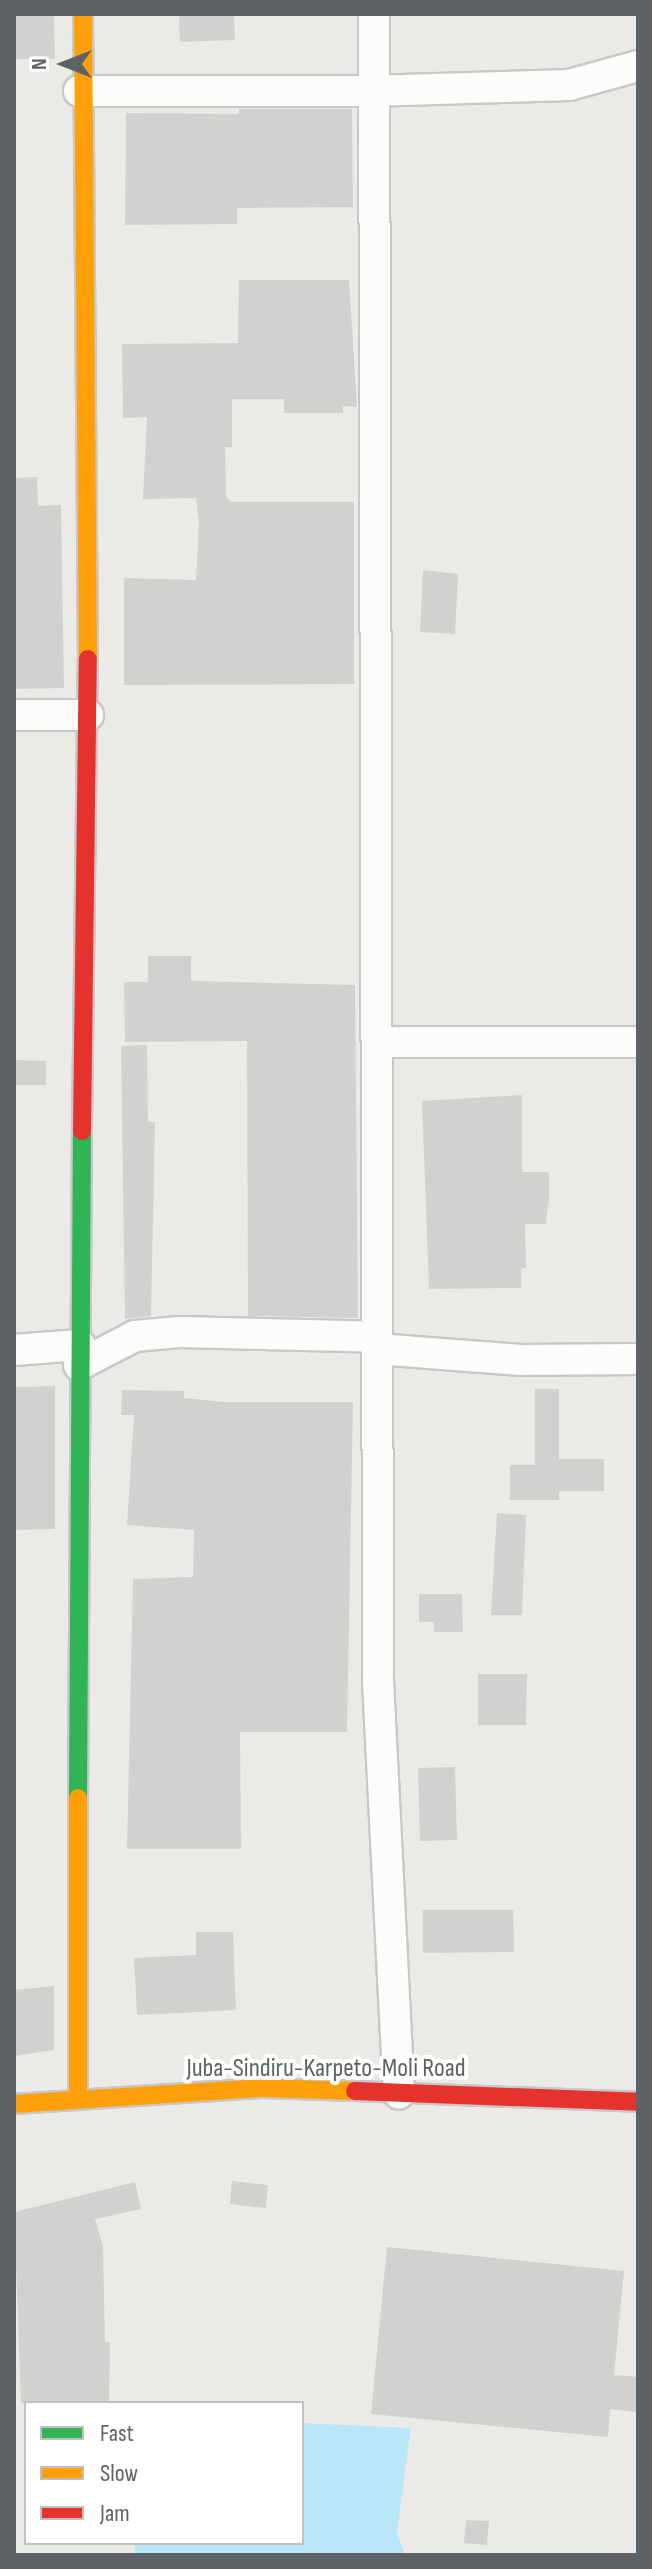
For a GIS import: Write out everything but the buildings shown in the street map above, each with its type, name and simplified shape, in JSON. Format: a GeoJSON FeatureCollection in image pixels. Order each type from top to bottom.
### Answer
{"type":"FeatureCollection","features":[{"type":"Feature","properties":{"kind":"street"},"geometry":{"type":"LineString","coordinates":[[78,2099],[80,1355],[88,715],[83,14]]}},
{"type":"Feature","properties":{"kind":"street"},"geometry":{"type":"LineString","coordinates":[[374,14],[378,1681],[399,2093]]}},
{"type":"Feature","properties":{"kind":"street"},"geometry":{"type":"LineString","coordinates":[[79,91],[369,91],[569,85],[638,66]]}},
{"type":"Feature","properties":{"kind":"street"},"geometry":{"type":"LineString","coordinates":[[14,715],[88,715]]}},
{"type":"Feature","properties":{"kind":"street"},"geometry":{"type":"LineString","coordinates":[[377,1042],[638,1042]]}},
{"type":"Feature","properties":{"kind":"street"},"geometry":{"type":"LineString","coordinates":[[14,1350],[80,1355],[135,1336],[179,1332],[377,1343],[521,1360],[638,1359]]}},
{"type":"Feature","properties":{"kind":"street","name":"Juba-Sindiru-Karpeto-Moli Road"},"geometry":{"type":"LineString","coordinates":[[14,2104],[263,2088],[638,2102]]}},
{"type":"Feature","properties":{"kind":"water"},"geometry":{"type":"Polygon","coordinates":[[[304,2423],[411,2428],[397,2532],[405,2555],[135,2555],[135,2545],[304,2545],[304,2423]]]}},
{"type":"Feature","properties":{"kind":"traffic: fast"},"geometry":{"type":"LineString","coordinates":[[78,1798],[82,1131]]}},
{"type":"Feature","properties":{"kind":"traffic: slow"},"geometry":{"type":"LineString","coordinates":[[83,14],[88,659]]}},
{"type":"Feature","properties":{"kind":"traffic: slow"},"geometry":{"type":"LineString","coordinates":[[78,1798],[78,2099]]}},
{"type":"Feature","properties":{"kind":"traffic: slow"},"geometry":{"type":"LineString","coordinates":[[14,2104],[263,2088],[355,2091]]}},
{"type":"Feature","properties":{"kind":"traffic: jam"},"geometry":{"type":"LineString","coordinates":[[82,1131],[88,659]]}},
{"type":"Feature","properties":{"kind":"traffic: jam"},"geometry":{"type":"LineString","coordinates":[[355,2091],[638,2102]]}}]}
